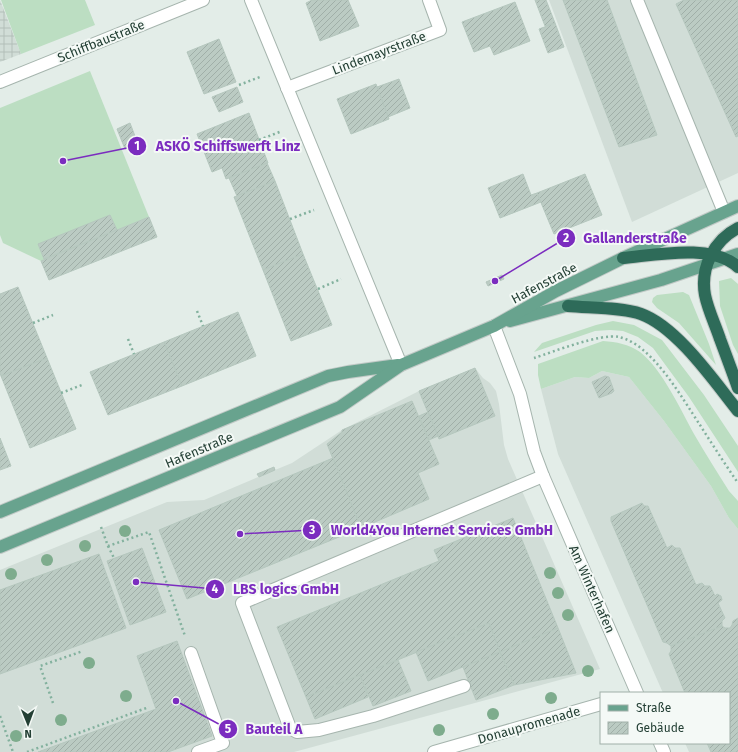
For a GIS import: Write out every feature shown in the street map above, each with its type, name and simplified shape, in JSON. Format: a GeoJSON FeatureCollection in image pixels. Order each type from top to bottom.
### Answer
{"type":"FeatureCollection","features":[{"type":"Feature","properties":{"kind":"highway"},"geometry":{"type":"LineString","coordinates":[[738,228],[725,237],[709,260],[704,284],[709,310],[738,388]]}},
{"type":"Feature","properties":{"kind":"highway"},"geometry":{"type":"LineString","coordinates":[[623,258],[693,252],[709,260],[725,258],[738,267]]}},
{"type":"Feature","properties":{"kind":"highway"},"geometry":{"type":"LineString","coordinates":[[568,306],[626,311],[640,314],[652,319],[678,339],[738,411]]}},
{"type":"Feature","properties":{"kind":"main road","name":"Hafenstraße"},"geometry":{"type":"LineString","coordinates":[[0,547],[340,407],[401,365],[494,326],[556,291],[623,258],[738,206]]}},
{"type":"Feature","properties":{"kind":"main road"},"geometry":{"type":"LineString","coordinates":[[725,258],[738,254]]}},
{"type":"Feature","properties":{"kind":"main road","name":"Hafenstraße"},"geometry":{"type":"LineString","coordinates":[[494,326],[661,280],[709,260]]}},
{"type":"Feature","properties":{"kind":"main road","name":"Hafenstraße"},"geometry":{"type":"LineString","coordinates":[[0,512],[328,376],[401,365]]}},
{"type":"Feature","properties":{"kind":"street","name":"Schiffbaustraße"},"geometry":{"type":"LineString","coordinates":[[0,82],[203,0]]}},
{"type":"Feature","properties":{"kind":"street"},"geometry":{"type":"LineString","coordinates":[[252,0],[401,365]]}},
{"type":"Feature","properties":{"kind":"street","name":"Lindemayrstraße"},"geometry":{"type":"LineString","coordinates":[[287,88],[440,30],[429,0]]}},
{"type":"Feature","properties":{"kind":"street"},"geometry":{"type":"LineString","coordinates":[[637,0],[724,212]]}},
{"type":"Feature","properties":{"kind":"street","name":"Am Winterhafen"},"geometry":{"type":"LineString","coordinates":[[494,326],[520,394],[534,452],[543,476],[637,692]]}},
{"type":"Feature","properties":{"kind":"street"},"geometry":{"type":"LineString","coordinates":[[464,686],[373,716],[319,730],[297,732],[290,728],[242,603],[543,476]]}},
{"type":"Feature","properties":{"kind":"street"},"geometry":{"type":"LineString","coordinates":[[191,653],[223,743],[198,752]]}},
{"type":"Feature","properties":{"kind":"street","name":"Donaupromenade"},"geometry":{"type":"LineString","coordinates":[[434,752],[600,704]]}},
{"type":"Feature","properties":{"kind":"path"},"geometry":{"type":"LineString","coordinates":[[239,85],[260,77]]}},
{"type":"Feature","properties":{"kind":"path"},"geometry":{"type":"LineString","coordinates":[[259,140],[282,131]]}},
{"type":"Feature","properties":{"kind":"path"},"geometry":{"type":"LineString","coordinates":[[290,219],[314,210]]}},
{"type":"Feature","properties":{"kind":"path"},"geometry":{"type":"LineString","coordinates":[[318,289],[342,279]]}},
{"type":"Feature","properties":{"kind":"path"},"geometry":{"type":"LineString","coordinates":[[197,310],[203,326]]}},
{"type":"Feature","properties":{"kind":"path"},"geometry":{"type":"LineString","coordinates":[[33,323],[53,315]]}},
{"type":"Feature","properties":{"kind":"path"},"geometry":{"type":"LineString","coordinates":[[534,358],[601,337],[618,337],[635,344],[652,359],[671,381],[738,483]]}},
{"type":"Feature","properties":{"kind":"path"},"geometry":{"type":"LineString","coordinates":[[128,339],[134,354]]}},
{"type":"Feature","properties":{"kind":"path"},"geometry":{"type":"LineString","coordinates":[[61,393],[82,385]]}},
{"type":"Feature","properties":{"kind":"path"},"geometry":{"type":"LineString","coordinates":[[100,524],[114,558]]}},
{"type":"Feature","properties":{"kind":"path"},"geometry":{"type":"LineString","coordinates":[[108,546],[149,532],[191,653]]}},
{"type":"Feature","properties":{"kind":"path"},"geometry":{"type":"LineString","coordinates":[[53,703],[40,666],[83,650]]}},
{"type":"Feature","properties":{"kind":"path"},"geometry":{"type":"LineString","coordinates":[[27,752],[149,707]]}},
{"type":"Feature","properties":{"kind":"path"},"geometry":{"type":"LineString","coordinates":[[0,716],[13,752]]}},
{"type":"Feature","properties":{"kind":"shaded area"},"geometry":{"type":"Polygon","coordinates":[[[0,0],[21,54],[0,62],[0,0]]]}},
{"type":"Feature","properties":{"kind":"shaded area"},"geometry":{"type":"Polygon","coordinates":[[[549,0],[738,0],[738,173],[632,222],[549,0]]]}},
{"type":"Feature","properties":{"kind":"shaded area"},"geometry":{"type":"Polygon","coordinates":[[[475,368],[496,391],[504,445],[508,459],[600,669],[294,752],[0,752],[0,570],[167,502],[204,500],[292,463],[342,430],[419,391],[475,368]]]}},
{"type":"Feature","properties":{"kind":"shaded area"},"geometry":{"type":"Polygon","coordinates":[[[602,371],[629,377],[664,421],[711,486],[729,518],[738,529],[738,752],[689,752],[685,744],[730,744],[730,692],[663,692],[558,454],[541,389],[575,377],[589,378],[602,371]]]}},
{"type":"Feature","properties":{"kind":"green space"},"geometry":{"type":"Polygon","coordinates":[[[1,0],[85,0],[95,25],[21,54],[1,0]]]}},
{"type":"Feature","properties":{"kind":"green space"},"geometry":{"type":"Polygon","coordinates":[[[90,71],[149,217],[41,261],[3,243],[0,235],[0,108],[90,71]]]}},
{"type":"Feature","properties":{"kind":"green space"},"geometry":{"type":"Polygon","coordinates":[[[731,278],[738,284],[738,354],[733,345],[720,306],[719,281],[731,278]]]}},
{"type":"Feature","properties":{"kind":"green space"},"geometry":{"type":"Polygon","coordinates":[[[683,292],[689,295],[716,365],[679,323],[657,308],[652,302],[653,298],[657,295],[683,292]]]}},
{"type":"Feature","properties":{"kind":"green space"},"geometry":{"type":"Polygon","coordinates":[[[613,321],[634,325],[662,340],[704,395],[738,446],[738,472],[689,397],[653,348],[638,337],[623,331],[595,331],[534,352],[542,343],[596,325],[613,321]]]}},
{"type":"Feature","properties":{"kind":"green space"},"geometry":{"type":"Polygon","coordinates":[[[603,341],[622,344],[636,349],[648,359],[656,369],[670,390],[694,434],[729,491],[738,501],[738,529],[729,518],[711,486],[664,421],[629,377],[602,371],[589,378],[575,377],[541,389],[538,375],[538,364],[603,341]]]}},
{"type":"Feature","properties":{"kind":"building"},"geometry":{"type":"Polygon","coordinates":[[[312,0],[348,0],[359,26],[320,41],[306,3],[312,0]]]}},
{"type":"Feature","properties":{"kind":"building"},"geometry":{"type":"Polygon","coordinates":[[[535,0],[546,0],[555,23],[545,26],[535,0]]]}},
{"type":"Feature","properties":{"kind":"building"},"geometry":{"type":"Polygon","coordinates":[[[563,0],[607,0],[657,135],[619,147],[563,0]]]}},
{"type":"Feature","properties":{"kind":"building"},"geometry":{"type":"Polygon","coordinates":[[[684,0],[738,0],[738,136],[736,137],[676,4],[684,0]]]}},
{"type":"Feature","properties":{"kind":"building"},"geometry":{"type":"Polygon","coordinates":[[[515,2],[530,41],[494,55],[490,46],[474,52],[462,22],[515,2]]]}},
{"type":"Feature","properties":{"kind":"building"},"geometry":{"type":"Polygon","coordinates":[[[555,23],[564,47],[548,53],[539,29],[555,23]]]}},
{"type":"Feature","properties":{"kind":"building"},"geometry":{"type":"Polygon","coordinates":[[[219,39],[236,82],[204,94],[187,52],[219,39]]]}},
{"type":"Feature","properties":{"kind":"building"},"geometry":{"type":"Polygon","coordinates":[[[399,79],[410,108],[388,117],[377,87],[399,79]]]}},
{"type":"Feature","properties":{"kind":"building"},"geometry":{"type":"Polygon","coordinates":[[[376,84],[389,119],[351,134],[337,99],[376,84]]]}},
{"type":"Feature","properties":{"kind":"building"},"geometry":{"type":"Polygon","coordinates":[[[237,87],[243,102],[219,112],[212,97],[237,87]]]}},
{"type":"Feature","properties":{"kind":"building"},"geometry":{"type":"Polygon","coordinates":[[[249,113],[268,163],[226,179],[222,168],[212,172],[197,134],[249,113]]]}},
{"type":"Feature","properties":{"kind":"building"},"geometry":{"type":"Polygon","coordinates":[[[130,123],[138,144],[125,149],[117,129],[130,123]]]}},
{"type":"Feature","properties":{"kind":"building"},"geometry":{"type":"Polygon","coordinates":[[[267,163],[275,181],[237,196],[229,178],[267,163]]]}},
{"type":"Feature","properties":{"kind":"building"},"geometry":{"type":"Polygon","coordinates":[[[523,174],[531,195],[537,193],[541,202],[500,218],[488,188],[523,174]]]}},
{"type":"Feature","properties":{"kind":"building"},"geometry":{"type":"Polygon","coordinates":[[[585,174],[602,215],[554,234],[537,193],[585,174]]]}},
{"type":"Feature","properties":{"kind":"building"},"geometry":{"type":"Polygon","coordinates":[[[275,181],[303,254],[263,270],[234,197],[275,181]]]}},
{"type":"Feature","properties":{"kind":"building"},"geometry":{"type":"Polygon","coordinates":[[[110,215],[117,230],[44,259],[38,244],[110,215]]]}},
{"type":"Feature","properties":{"kind":"building"},"geometry":{"type":"Polygon","coordinates":[[[149,217],[157,237],[49,280],[41,261],[149,217]]]}},
{"type":"Feature","properties":{"kind":"building"},"geometry":{"type":"Polygon","coordinates":[[[303,254],[332,325],[291,341],[263,270],[303,254]]]}},
{"type":"Feature","properties":{"kind":"building"},"geometry":{"type":"Polygon","coordinates":[[[502,275],[504,279],[488,286],[486,282],[502,275]]]}},
{"type":"Feature","properties":{"kind":"building"},"geometry":{"type":"Polygon","coordinates":[[[18,287],[47,358],[1,376],[0,294],[18,287]]]}},
{"type":"Feature","properties":{"kind":"building"},"geometry":{"type":"Polygon","coordinates":[[[238,312],[256,356],[182,386],[164,342],[238,312]]]}},
{"type":"Feature","properties":{"kind":"building"},"geometry":{"type":"Polygon","coordinates":[[[164,342],[182,386],[108,415],[90,372],[164,342]]]}},
{"type":"Feature","properties":{"kind":"building"},"geometry":{"type":"Polygon","coordinates":[[[47,358],[76,429],[30,448],[1,376],[47,358]]]}},
{"type":"Feature","properties":{"kind":"building"},"geometry":{"type":"Polygon","coordinates":[[[475,368],[495,416],[439,439],[419,391],[475,368]]]}},
{"type":"Feature","properties":{"kind":"building"},"geometry":{"type":"Polygon","coordinates":[[[605,376],[609,377],[614,391],[599,398],[592,382],[605,376]]]}},
{"type":"Feature","properties":{"kind":"building"},"geometry":{"type":"Polygon","coordinates":[[[412,401],[439,464],[418,473],[429,499],[361,528],[327,444],[342,432],[342,430],[412,401]]]}},
{"type":"Feature","properties":{"kind":"building"},"geometry":{"type":"Polygon","coordinates":[[[428,412],[438,436],[429,440],[419,416],[428,412]]]}},
{"type":"Feature","properties":{"kind":"building"},"geometry":{"type":"Polygon","coordinates":[[[0,438],[11,466],[0,470],[0,438]]]}},
{"type":"Feature","properties":{"kind":"building"},"geometry":{"type":"Polygon","coordinates":[[[333,458],[361,528],[187,599],[159,530],[333,458]]]}},
{"type":"Feature","properties":{"kind":"building"},"geometry":{"type":"Polygon","coordinates":[[[274,467],[275,470],[259,477],[257,474],[274,467]]]}},
{"type":"Feature","properties":{"kind":"building"},"geometry":{"type":"Polygon","coordinates":[[[642,503],[644,506],[648,506],[667,548],[672,545],[675,548],[680,548],[696,585],[702,583],[705,586],[710,586],[715,596],[717,594],[721,596],[722,600],[718,603],[725,618],[722,621],[722,626],[671,646],[663,642],[611,521],[611,517],[642,503]]]}},
{"type":"Feature","properties":{"kind":"building"},"geometry":{"type":"Polygon","coordinates":[[[513,518],[558,628],[500,652],[489,623],[306,697],[277,627],[439,561],[434,550],[513,518]]]}},
{"type":"Feature","properties":{"kind":"building"},"geometry":{"type":"Polygon","coordinates":[[[142,548],[166,612],[130,625],[107,561],[142,548]]]}},
{"type":"Feature","properties":{"kind":"building"},"geometry":{"type":"Polygon","coordinates":[[[99,554],[126,628],[0,674],[0,590],[99,554]]]}},
{"type":"Feature","properties":{"kind":"building"},"geometry":{"type":"Polygon","coordinates":[[[738,618],[738,752],[711,752],[707,744],[730,744],[730,692],[685,692],[669,654],[671,651],[671,646],[722,626],[725,628],[730,628],[733,621],[738,618]]]}},
{"type":"Feature","properties":{"kind":"building"},"geometry":{"type":"Polygon","coordinates":[[[489,623],[500,652],[428,681],[416,652],[489,623]]]}},
{"type":"Feature","properties":{"kind":"building"},"geometry":{"type":"Polygon","coordinates":[[[558,628],[576,673],[514,685],[500,652],[558,628]]]}},
{"type":"Feature","properties":{"kind":"building"},"geometry":{"type":"Polygon","coordinates":[[[177,641],[212,736],[168,752],[38,752],[156,709],[137,656],[177,641]]]}},
{"type":"Feature","properties":{"kind":"building"},"geometry":{"type":"Polygon","coordinates":[[[500,652],[514,685],[476,700],[463,667],[500,652]]]}},
{"type":"Feature","properties":{"kind":"building"},"geometry":{"type":"Polygon","coordinates":[[[398,660],[411,691],[373,706],[360,675],[398,660]]]}},
{"type":"Feature","properties":{"kind":"building"},"geometry":{"type":"Polygon","coordinates":[[[360,675],[368,697],[315,719],[306,697],[360,675]]]}},
{"type":"Feature","properties":{"kind":"place","name":"ASKÖ Schiffswerft Linz"},"geometry":{"type":"Point","coordinates":[63,161]}},
{"type":"Feature","properties":{"kind":"place","name":"Gallanderstraße"},"geometry":{"type":"Point","coordinates":[495,281]}},
{"type":"Feature","properties":{"kind":"place","name":"World4You Internet Services GmbH"},"geometry":{"type":"Point","coordinates":[240,534]}},
{"type":"Feature","properties":{"kind":"place","name":"LBS logics GmbH"},"geometry":{"type":"Point","coordinates":[136,582]}},
{"type":"Feature","properties":{"kind":"place","name":"Bauteil A"},"geometry":{"type":"Point","coordinates":[176,701]}}]}
